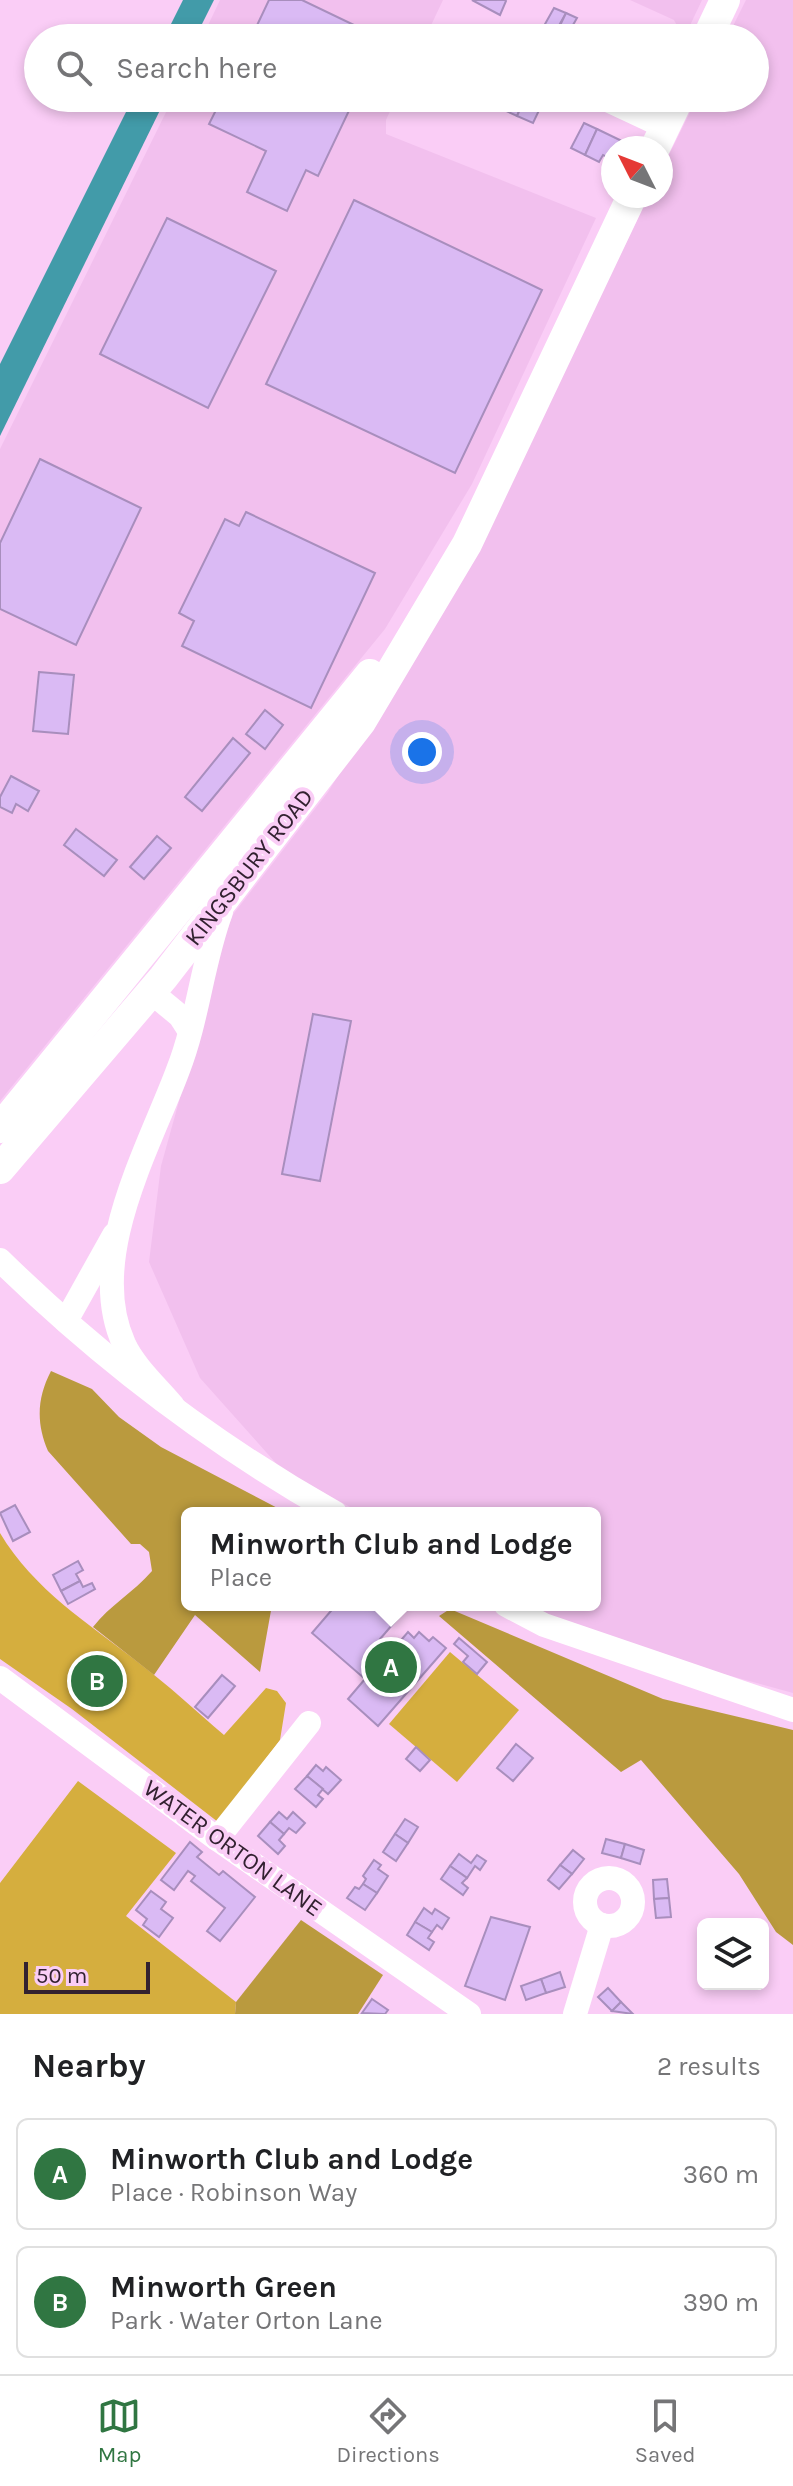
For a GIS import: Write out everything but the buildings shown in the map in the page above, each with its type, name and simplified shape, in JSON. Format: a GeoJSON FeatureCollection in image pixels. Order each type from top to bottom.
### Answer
{"type":"FeatureCollection","features":[{"type":"Feature","properties":{"kind":"main road"},"geometry":{"type":"LineString","coordinates":[[714,24],[725,0]]}},
{"type":"Feature","properties":{"kind":"main road"},"geometry":{"type":"LineString","coordinates":[[661,136],[672,112]]}},
{"type":"Feature","properties":{"kind":"main road","name":"KINGSBURY ROAD"},"geometry":{"type":"LineString","coordinates":[[0,1169],[151,992],[361,722],[467,544],[626,208]]}},
{"type":"Feature","properties":{"kind":"main road","name":"KINGSBURY ROAD"},"geometry":{"type":"LineString","coordinates":[[2,1127],[328,729],[467,544]]}},
{"type":"Feature","properties":{"kind":"main road"},"geometry":{"type":"LineString","coordinates":[[176,961],[173,915],[188,922],[306,777],[361,722]]}},
{"type":"Feature","properties":{"kind":"main road"},"geometry":{"type":"LineString","coordinates":[[2,1127],[45,1094],[124,1000],[136,992],[151,992]]}},
{"type":"Feature","properties":{"kind":"street"},"geometry":{"type":"LineString","coordinates":[[623,112],[657,136]]}},
{"type":"Feature","properties":{"kind":"street"},"geometry":{"type":"LineString","coordinates":[[66,1321],[119,1226],[180,1067],[210,941],[225,899]]}},
{"type":"Feature","properties":{"kind":"street"},"geometry":{"type":"LineString","coordinates":[[151,992],[180,1016],[189,1030]]}},
{"type":"Feature","properties":{"kind":"street"},"geometry":{"type":"LineString","coordinates":[[119,1226],[114,1283],[115,1317],[124,1346],[173,1406]]}},
{"type":"Feature","properties":{"kind":"street"},"geometry":{"type":"LineString","coordinates":[[0,1260],[107,1359],[268,1475],[324,1507]]}},
{"type":"Feature","properties":{"kind":"street"},"geometry":{"type":"LineString","coordinates":[[0,1280],[39,1297],[68,1290],[94,1271]]}},
{"type":"Feature","properties":{"kind":"street"},"geometry":{"type":"LineString","coordinates":[[517,1611],[544,1625],[793,1710]]}},
{"type":"Feature","properties":{"kind":"street","name":"WATER ORTON LANE"},"geometry":{"type":"LineString","coordinates":[[0,1678],[217,1839],[469,2014]]}},
{"type":"Feature","properties":{"kind":"street"},"geometry":{"type":"LineString","coordinates":[[217,1839],[309,1723]]}},
{"type":"Feature","properties":{"kind":"street"},"geometry":{"type":"LineString","coordinates":[[575,2014],[602,1925]]}},
{"type":"Feature","properties":{"kind":"shaded area"},"geometry":{"type":"Polygon","coordinates":[[[183,0],[214,0],[202,24],[171,24],[183,0]]]}},
{"type":"Feature","properties":{"kind":"shaded area"},"geometry":{"type":"Polygon","coordinates":[[[220,0],[443,0],[432,24],[209,24],[220,0]]]}},
{"type":"Feature","properties":{"kind":"shaded area"},"geometry":{"type":"Polygon","coordinates":[[[630,0],[702,0],[691,24],[676,24],[674,20],[630,0]]]}},
{"type":"Feature","properties":{"kind":"shaded area"},"geometry":{"type":"Polygon","coordinates":[[[746,0],[793,0],[793,1693],[690,1665],[542,1611],[601,1611],[601,1507],[350,1507],[282,1470],[200,1378],[149,1262],[161,1166],[191,1058],[214,939],[328,792],[476,551],[643,208],[673,208],[673,147],[690,112],[769,112],[769,24],[734,24],[746,0]]]}},
{"type":"Feature","properties":{"kind":"shaded area"},"geometry":{"type":"Polygon","coordinates":[[[126,112],[159,112],[0,436],[0,364],[126,112]]]}},
{"type":"Feature","properties":{"kind":"shaded area"},"geometry":{"type":"Polygon","coordinates":[[[166,112],[390,112],[386,134],[596,218],[472,484],[385,629],[0,1101],[0,449],[166,112]]]}},
{"type":"Feature","properties":{"kind":"shaded area"},"geometry":{"type":"Polygon","coordinates":[[[51,1371],[92,1389],[119,1417],[161,1447],[276,1507],[181,1507],[181,1611],[271,1611],[260,1672],[195,1615],[154,1675],[93,1627],[152,1571],[149,1552],[140,1544],[131,1544],[48,1451],[40,1421],[43,1391],[51,1371]]]}},
{"type":"Feature","properties":{"kind":"shaded area"},"geometry":{"type":"Polygon","coordinates":[[[0,1533],[45,1589],[161,1680],[224,1735],[266,1688],[277,1691],[286,1703],[280,1740],[218,1822],[72,1709],[0,1659],[0,1533]]]}},
{"type":"Feature","properties":{"kind":"shaded area"},"geometry":{"type":"Polygon","coordinates":[[[455,1611],[663,1699],[793,1730],[793,1945],[776,1932],[739,1874],[641,1760],[621,1772],[439,1616],[455,1611]]]}},
{"type":"Feature","properties":{"kind":"shaded area"},"geometry":{"type":"Polygon","coordinates":[[[450,1652],[519,1710],[457,1782],[389,1724],[450,1652]]]}},
{"type":"Feature","properties":{"kind":"shaded area"},"geometry":{"type":"Polygon","coordinates":[[[78,1781],[176,1853],[126,1916],[236,2002],[235,2014],[0,2014],[0,1883],[78,1781]]]}},
{"type":"Feature","properties":{"kind":"shaded area"},"geometry":{"type":"Polygon","coordinates":[[[301,1920],[383,1975],[358,2014],[235,2014],[236,2002],[301,1920]]]}},
{"type":"Feature","properties":{"kind":"place","name":"Minworth Club and Lodge"},"geometry":{"type":"Point","coordinates":[391,1667]}},
{"type":"Feature","properties":{"kind":"place","name":"Minworth Green"},"geometry":{"type":"Point","coordinates":[97,1681]}}]}
